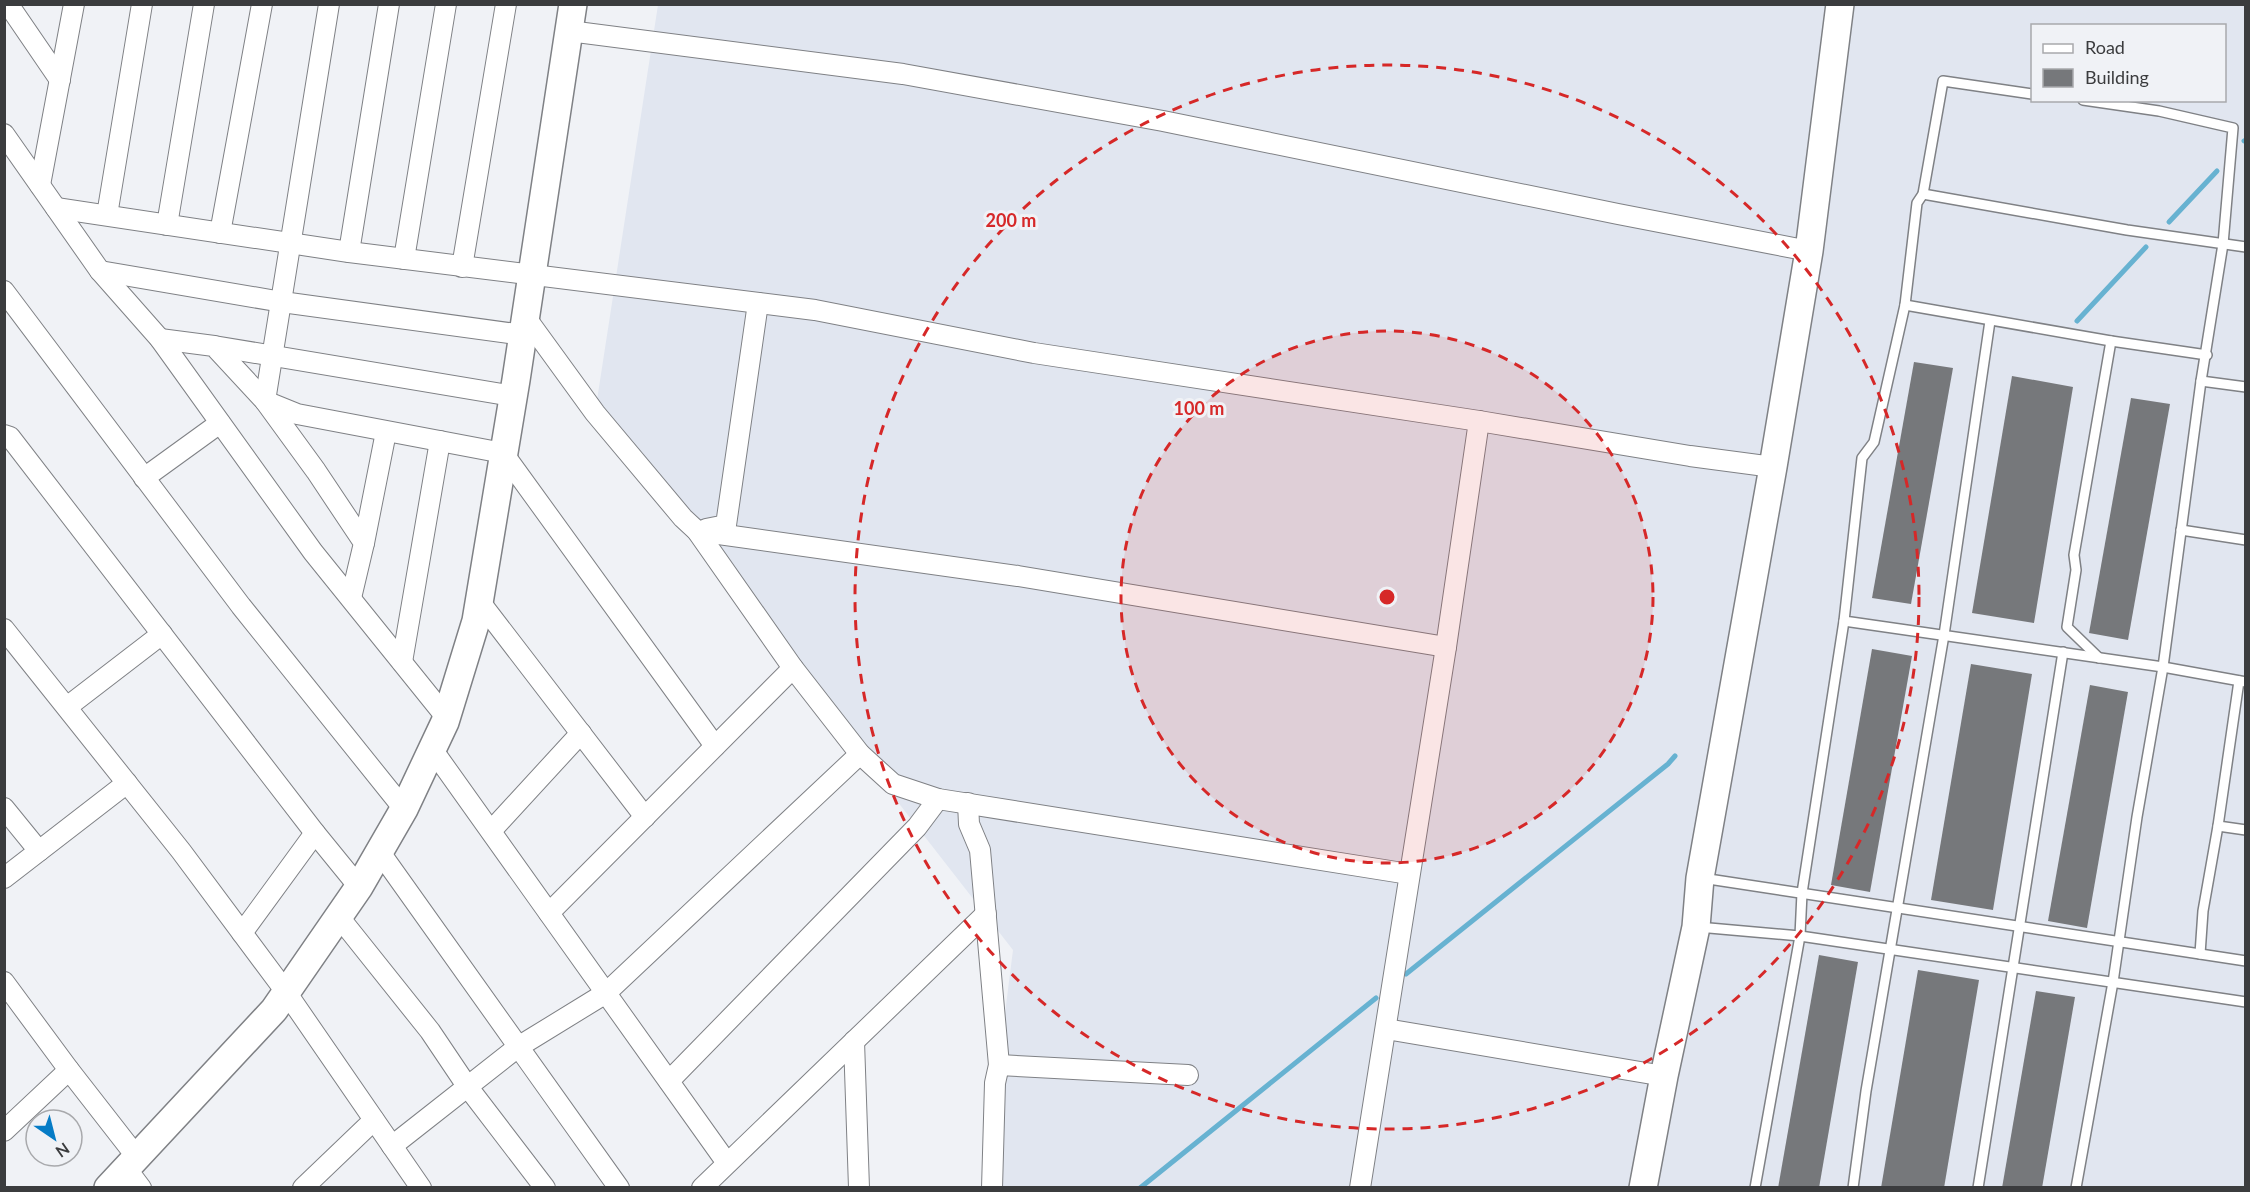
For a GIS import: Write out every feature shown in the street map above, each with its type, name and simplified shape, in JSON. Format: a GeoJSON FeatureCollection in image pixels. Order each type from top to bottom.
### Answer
{"type":"FeatureCollection","features":[{"type":"Feature","properties":{"kind":"street"},"geometry":{"type":"LineString","coordinates":[[8,4],[60,80]]}},
{"type":"Feature","properties":{"kind":"street"},"geometry":{"type":"LineString","coordinates":[[40,185],[74,4]]}},
{"type":"Feature","properties":{"kind":"street"},"geometry":{"type":"LineString","coordinates":[[106,215],[142,4]]}},
{"type":"Feature","properties":{"kind":"street"},"geometry":{"type":"LineString","coordinates":[[167,225],[204,4]]}},
{"type":"Feature","properties":{"kind":"street"},"geometry":{"type":"LineString","coordinates":[[220,233],[262,4]]}},
{"type":"Feature","properties":{"kind":"street"},"geometry":{"type":"LineString","coordinates":[[266,401],[329,4]]}},
{"type":"Feature","properties":{"kind":"street"},"geometry":{"type":"LineString","coordinates":[[349,252],[389,4]]}},
{"type":"Feature","properties":{"kind":"street"},"geometry":{"type":"LineString","coordinates":[[405,259],[446,4]]}},
{"type":"Feature","properties":{"kind":"street"},"geometry":{"type":"LineString","coordinates":[[462,267],[506,4]]}},
{"type":"Feature","properties":{"kind":"street"},"geometry":{"type":"LineString","coordinates":[[108,1188],[134,1171],[274,1010],[359,887],[404,809],[446,717],[480,602],[573,4]]}},
{"type":"Feature","properties":{"kind":"street"},"geometry":{"type":"LineString","coordinates":[[1643,1188],[1696,927],[1700,878],[1809,251],[1840,4]]}},
{"type":"Feature","properties":{"kind":"street"},"geometry":{"type":"LineString","coordinates":[[569,31],[903,74],[1163,121],[1809,251]]}},
{"type":"Feature","properties":{"kind":"street"},"geometry":{"type":"LineString","coordinates":[[4,134],[100,271],[160,339],[313,552],[446,717]]}},
{"type":"Feature","properties":{"kind":"street"},"geometry":{"type":"LineString","coordinates":[[56,207],[290,244],[815,310],[1034,353],[1773,467]]}},
{"type":"Feature","properties":{"kind":"street"},"geometry":{"type":"LineString","coordinates":[[100,271],[282,302],[524,327],[683,518],[697,531],[793,668],[860,754],[893,784],[938,799],[1409,874]]}},
{"type":"Feature","properties":{"kind":"street"},"geometry":{"type":"LineString","coordinates":[[4,291],[241,606],[404,809]]}},
{"type":"Feature","properties":{"kind":"street"},"geometry":{"type":"LineString","coordinates":[[697,531],[726,525],[758,303]]}},
{"type":"Feature","properties":{"kind":"street"},"geometry":{"type":"LineString","coordinates":[[160,339],[272,355],[513,396]]}},
{"type":"Feature","properties":{"kind":"street"},"geometry":{"type":"LineString","coordinates":[[214,346],[266,401],[364,543]]}},
{"type":"Feature","properties":{"kind":"street"},"geometry":{"type":"LineString","coordinates":[[266,401],[297,414],[503,453],[715,746]]}},
{"type":"Feature","properties":{"kind":"street"},"geometry":{"type":"LineString","coordinates":[[1360,1188],[1446,647],[1479,421]]}},
{"type":"Feature","properties":{"kind":"street"},"geometry":{"type":"LineString","coordinates":[[144,478],[220,423]]}},
{"type":"Feature","properties":{"kind":"street"},"geometry":{"type":"LineString","coordinates":[[351,598],[386,432]]}},
{"type":"Feature","properties":{"kind":"street"},"geometry":{"type":"LineString","coordinates":[[4,435],[10,437],[359,887]]}},
{"type":"Feature","properties":{"kind":"street"},"geometry":{"type":"LineString","coordinates":[[402,662],[440,441]]}},
{"type":"Feature","properties":{"kind":"street"},"geometry":{"type":"LineString","coordinates":[[697,531],[1018,576],[1446,647]]}},
{"type":"Feature","properties":{"kind":"street"},"geometry":{"type":"LineString","coordinates":[[480,602],[645,817]]}},
{"type":"Feature","properties":{"kind":"street"},"geometry":{"type":"LineString","coordinates":[[4,629],[127,783],[242,933],[286,992],[421,1188]]}},
{"type":"Feature","properties":{"kind":"street"},"geometry":{"type":"LineString","coordinates":[[67,707],[162,634]]}},
{"type":"Feature","properties":{"kind":"street"},"geometry":{"type":"LineString","coordinates":[[549,913],[793,668]]}},
{"type":"Feature","properties":{"kind":"street"},"geometry":{"type":"LineString","coordinates":[[491,831],[581,734]]}},
{"type":"Feature","properties":{"kind":"street"},"geometry":{"type":"LineString","coordinates":[[432,749],[727,1163]]}},
{"type":"Feature","properties":{"kind":"street"},"geometry":{"type":"LineString","coordinates":[[392,1146],[518,1047],[606,993],[860,754]]}},
{"type":"Feature","properties":{"kind":"street"},"geometry":{"type":"LineString","coordinates":[[4,878],[127,783]]}},
{"type":"Feature","properties":{"kind":"street"},"geometry":{"type":"LineString","coordinates":[[669,1082],[917,827],[938,799]]}},
{"type":"Feature","properties":{"kind":"street"},"geometry":{"type":"LineString","coordinates":[[968,803],[969,824],[980,850],[999,1065],[995,1083],[992,1188]]}},
{"type":"Feature","properties":{"kind":"street"},"geometry":{"type":"LineString","coordinates":[[4,808],[39,851]]}},
{"type":"Feature","properties":{"kind":"street"},"geometry":{"type":"LineString","coordinates":[[242,933],[315,833]]}},
{"type":"Feature","properties":{"kind":"street"},"geometry":{"type":"LineString","coordinates":[[379,851],[619,1188]]}},
{"type":"Feature","properties":{"kind":"street"},"geometry":{"type":"LineString","coordinates":[[702,1188],[986,914]]}},
{"type":"Feature","properties":{"kind":"street"},"geometry":{"type":"LineString","coordinates":[[339,917],[430,1031],[467,1086],[545,1188]]}},
{"type":"Feature","properties":{"kind":"street"},"geometry":{"type":"LineString","coordinates":[[4,982],[69,1070],[134,1171]]}},
{"type":"Feature","properties":{"kind":"street"},"geometry":{"type":"LineString","coordinates":[[1386,1029],[1664,1076]]}},
{"type":"Feature","properties":{"kind":"street"},"geometry":{"type":"LineString","coordinates":[[854,1041],[858,1188]]}},
{"type":"Feature","properties":{"kind":"street"},"geometry":{"type":"LineString","coordinates":[[999,1065],[1188,1075]]}},
{"type":"Feature","properties":{"kind":"street"},"geometry":{"type":"LineString","coordinates":[[4,1131],[69,1070]]}},
{"type":"Feature","properties":{"kind":"street"},"geometry":{"type":"LineString","coordinates":[[303,1188],[375,1120]]}},
{"type":"Feature","properties":{"kind":"lane"},"geometry":{"type":"LineString","coordinates":[[1755,1188],[1800,936],[1802,893],[1844,621],[1862,458],[1874,442],[1905,305],[1917,203],[1923,194],[1943,81],[2031,94]]}},
{"type":"Feature","properties":{"kind":"lane"},"geometry":{"type":"LineString","coordinates":[[2076,1188],[2113,982],[2137,817],[2163,667],[2201,381],[2207,355],[2223,244],[2233,128],[2159,111],[2097,102]]}},
{"type":"Feature","properties":{"kind":"lane"},"geometry":{"type":"LineString","coordinates":[[1923,194],[2127,230],[2246,247]]}},
{"type":"Feature","properties":{"kind":"lane"},"geometry":{"type":"LineString","coordinates":[[1905,305],[1990,321],[2207,355]]}},
{"type":"Feature","properties":{"kind":"lane"},"geometry":{"type":"LineString","coordinates":[[1853,1188],[1889,951],[1944,635],[1990,321]]}},
{"type":"Feature","properties":{"kind":"lane"},"geometry":{"type":"LineString","coordinates":[[2099,658],[2067,627],[2076,570],[2074,555],[2111,341]]}},
{"type":"Feature","properties":{"kind":"lane"},"geometry":{"type":"LineString","coordinates":[[2201,381],[2246,387]]}},
{"type":"Feature","properties":{"kind":"lane"},"geometry":{"type":"LineString","coordinates":[[2181,530],[2246,540]]}},
{"type":"Feature","properties":{"kind":"lane"},"geometry":{"type":"LineString","coordinates":[[1844,621],[2163,667],[2242,682],[2203,911],[2200,954]]}},
{"type":"Feature","properties":{"kind":"lane"},"geometry":{"type":"LineString","coordinates":[[1978,1188],[2063,652]]}},
{"type":"Feature","properties":{"kind":"lane"},"geometry":{"type":"LineString","coordinates":[[2218,826],[2246,830]]}},
{"type":"Feature","properties":{"kind":"lane"},"geometry":{"type":"LineString","coordinates":[[1700,878],[2246,961]]}},
{"type":"Feature","properties":{"kind":"lane"},"geometry":{"type":"LineString","coordinates":[[1696,927],[1800,936],[1889,951],[2246,1002]]}},
{"type":"Feature","properties":{"kind":"shaded area"},"geometry":{"type":"Polygon","coordinates":[[[658,5],[2245,5],[2245,1187],[983,1187],[1013,950],[595,413],[658,5]]]}},
{"type":"Feature","properties":{"kind":"building"},"geometry":{"type":"Polygon","coordinates":[[[1914,362],[1953,368],[1911,604],[1872,598],[1914,362]]]}},
{"type":"Feature","properties":{"kind":"building"},"geometry":{"type":"Polygon","coordinates":[[[2012,376],[2073,387],[2034,623],[1972,613],[2012,376]]]}},
{"type":"Feature","properties":{"kind":"building"},"geometry":{"type":"Polygon","coordinates":[[[2131,398],[2170,404],[2128,640],[2089,633],[2131,398]]]}},
{"type":"Feature","properties":{"kind":"building"},"geometry":{"type":"Polygon","coordinates":[[[1872,649],[1912,656],[1870,892],[1831,885],[1872,649]]]}},
{"type":"Feature","properties":{"kind":"building"},"geometry":{"type":"Polygon","coordinates":[[[1971,664],[2032,674],[1993,910],[1931,900],[1971,664]]]}},
{"type":"Feature","properties":{"kind":"building"},"geometry":{"type":"Polygon","coordinates":[[[2090,685],[2128,692],[2087,928],[2048,921],[2090,685]]]}},
{"type":"Feature","properties":{"kind":"building"},"geometry":{"type":"Polygon","coordinates":[[[1819,955],[1858,962],[1819,1188],[1778,1188],[1819,955]]]}},
{"type":"Feature","properties":{"kind":"building"},"geometry":{"type":"Polygon","coordinates":[[[1918,970],[1979,980],[1944,1188],[1881,1188],[1918,970]]]}},
{"type":"Feature","properties":{"kind":"building"},"geometry":{"type":"Polygon","coordinates":[[[2036,991],[2075,997],[2042,1188],[2002,1188],[2036,991]]]}},
{"type":"Feature","properties":{"kind":"waterway"},"geometry":{"type":"LineString","coordinates":[[2169,222],[2217,171]]}},
{"type":"Feature","properties":{"kind":"waterway"},"geometry":{"type":"LineString","coordinates":[[2077,321],[2146,247]]}},
{"type":"Feature","properties":{"kind":"waterway"},"geometry":{"type":"LineString","coordinates":[[1406,974],[1668,764],[1675,756]]}},
{"type":"Feature","properties":{"kind":"waterway"},"geometry":{"type":"LineString","coordinates":[[1140,1188],[1376,998]]}}]}
